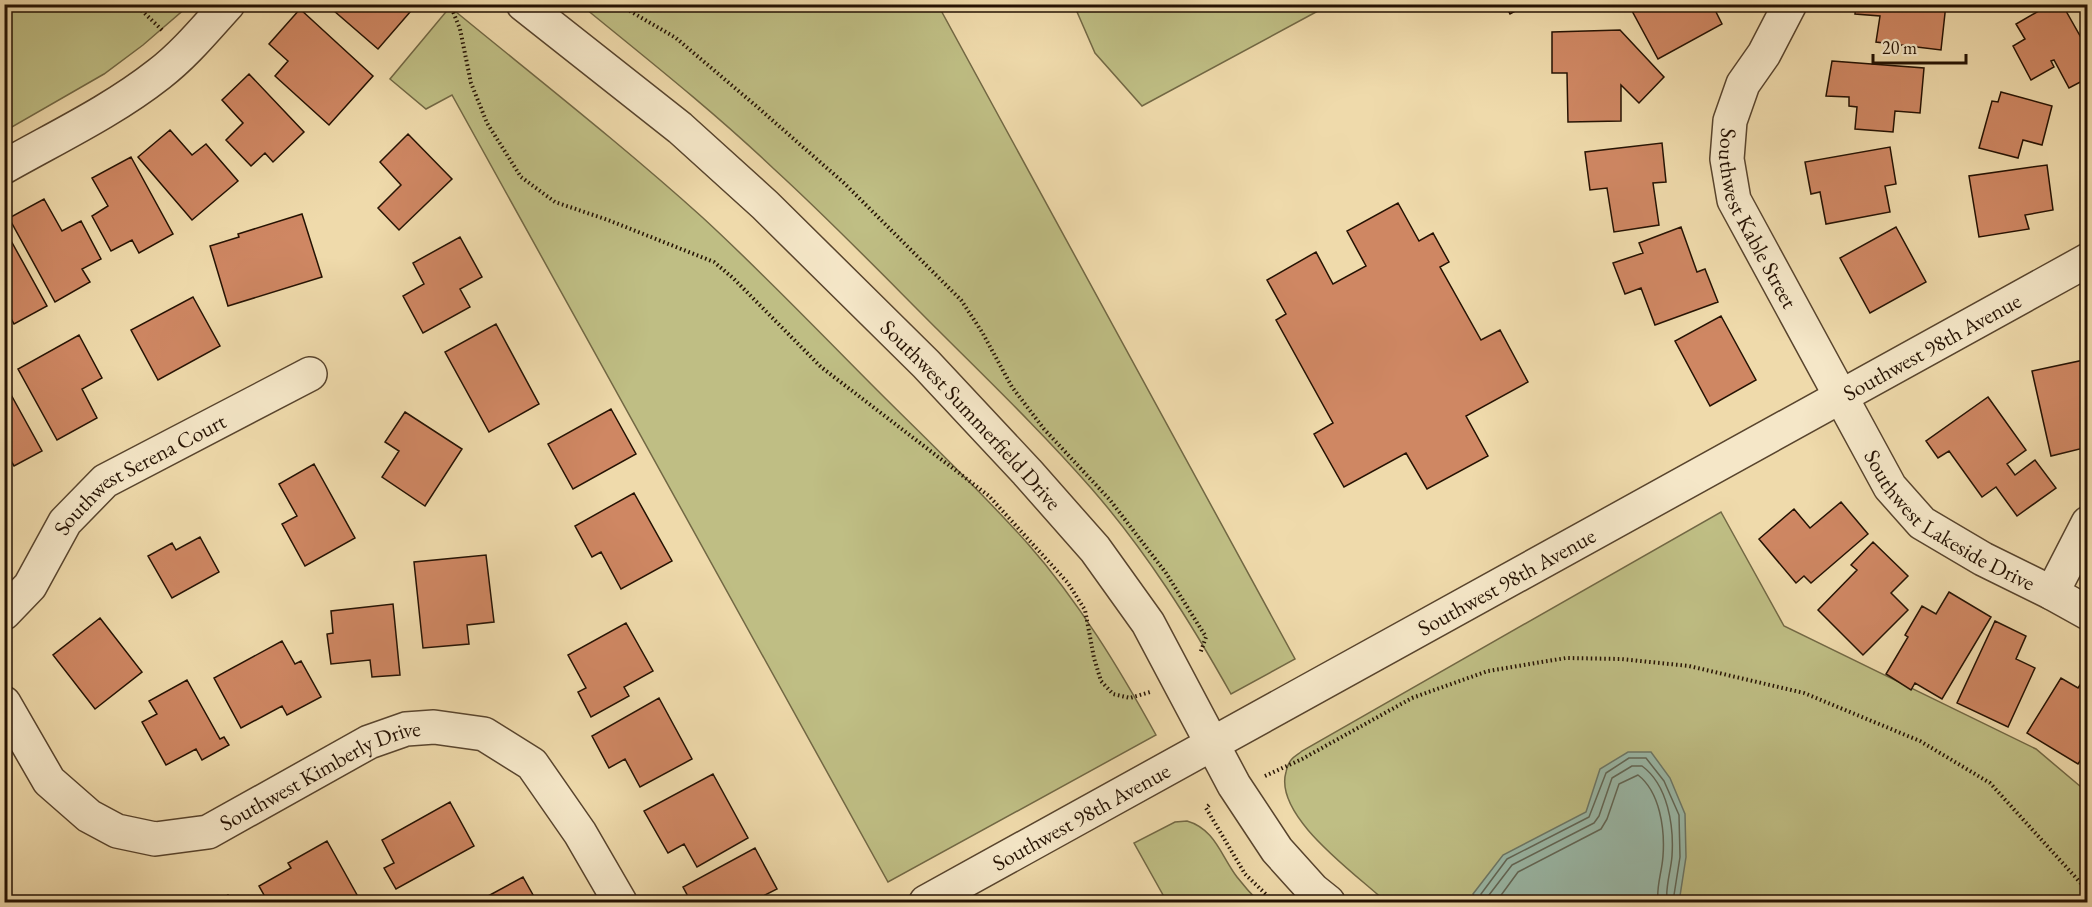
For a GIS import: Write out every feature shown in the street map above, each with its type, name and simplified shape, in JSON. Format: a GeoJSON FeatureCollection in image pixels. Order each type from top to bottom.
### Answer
{"type":"FeatureCollection","features":[{"type":"Feature","properties":{"kind":"street"},"geometry":{"type":"LineString","coordinates":[[4,167],[122,101],[161,73],[185,51],[228,4]]}},
{"type":"Feature","properties":{"kind":"street","name":"Southwest Summerfield Drive"},"geometry":{"type":"LineString","coordinates":[[524,4],[680,128],[765,205],[926,364],[1027,472],[1095,549],[1148,623],[1234,785],[1277,850],[1328,903]]}},
{"type":"Feature","properties":{"kind":"street","name":"Southwest Kable Street"},"geometry":{"type":"LineString","coordinates":[[1790,4],[1764,54],[1743,84],[1730,121],[1727,159],[1734,200],[1841,396]]}},
{"type":"Feature","properties":{"kind":"street","name":"Southwest 98th Avenue"},"geometry":{"type":"LineString","coordinates":[[926,903],[2088,260]]}},
{"type":"Feature","properties":{"kind":"street","name":"Southwest Serena Court"},"geometry":{"type":"LineString","coordinates":[[4,614],[30,586],[65,522],[105,481],[310,374]]}},
{"type":"Feature","properties":{"kind":"street","name":"Southwest Lakeside Drive"},"geometry":{"type":"LineString","coordinates":[[1841,396],[1890,487],[1922,523],[1983,559],[2088,613]]}},
{"type":"Feature","properties":{"kind":"street"},"geometry":{"type":"LineString","coordinates":[[2052,593],[2088,523]]}},
{"type":"Feature","properties":{"kind":"street","name":"Southwest Kimberly Drive"},"geometry":{"type":"LineString","coordinates":[[4,703],[49,782],[89,816],[117,831],[155,839],[208,832],[369,742],[406,729],[434,727],[484,734],[532,764],[580,833],[620,903]]}},
{"type":"Feature","properties":{"kind":"path"},"geometry":{"type":"LineString","coordinates":[[450,4],[460,29],[471,83],[487,123],[521,177],[555,202],[608,220],[714,262],[734,278],[821,367],[989,496],[1068,584],[1085,610],[1101,681],[1113,694],[1130,698],[1149,693],[1198,660],[1206,637],[1166,573],[1117,509],[1044,429],[1012,387],[961,300],[844,183],[746,98],[676,38],[618,4]]}},
{"type":"Feature","properties":{"kind":"path"},"geometry":{"type":"LineString","coordinates":[[1274,903],[1245,874],[1206,808],[1234,785],[1271,774],[1412,698],[1488,671],[1566,658],[1621,659],[1689,666],[1804,693],[1920,741],[1990,783],[2088,891]]}},
{"type":"Feature","properties":{"kind":"shaded area"},"geometry":{"type":"Polygon","coordinates":[[[5,5],[186,5],[187,7],[143,45],[104,74],[5,131],[5,5]]]}},
{"type":"Feature","properties":{"kind":"shaded area"},"geometry":{"type":"Polygon","coordinates":[[[581,5],[938,5],[1295,659],[1231,694],[1200,640],[1149,562],[1111,512],[1054,447],[857,249],[751,147],[581,5]]]}},
{"type":"Feature","properties":{"kind":"shaded area"},"geometry":{"type":"Polygon","coordinates":[[[1074,5],[1329,5],[1142,106],[1095,53],[1074,5]]]}},
{"type":"Feature","properties":{"kind":"shaded area"},"geometry":{"type":"Polygon","coordinates":[[[450,7],[609,137],[702,217],[973,485],[1047,566],[1081,612],[1113,660],[1156,735],[888,882],[452,95],[426,109],[390,79],[450,7]]]}},
{"type":"Feature","properties":{"kind":"shaded area"},"geometry":{"type":"Polygon","coordinates":[[[1721,512],[1784,626],[2036,749],[2087,792],[2087,902],[1386,902],[1321,844],[1292,808],[1285,789],[1286,772],[1290,761],[1302,751],[1721,512]]]}},
{"type":"Feature","properties":{"kind":"shaded area"},"geometry":{"type":"Polygon","coordinates":[[[1187,821],[1197,825],[1211,837],[1231,869],[1259,902],[1167,902],[1134,843],[1175,822],[1187,821]]]}},
{"type":"Feature","properties":{"kind":"water"},"geometry":{"type":"Polygon","coordinates":[[[1628,752],[1651,752],[1670,778],[1685,814],[1686,857],[1681,902],[1476,902],[1473,894],[1503,855],[1586,812],[1600,769],[1628,752]]]}},
{"type":"Feature","properties":{"kind":"building"},"geometry":{"type":"Polygon","coordinates":[[[326,4],[417,4],[378,49],[326,4]]]}},
{"type":"Feature","properties":{"kind":"building"},"geometry":{"type":"Polygon","coordinates":[[[1505,4],[1528,4],[1510,14],[1505,4]]]}},
{"type":"Feature","properties":{"kind":"building"},"geometry":{"type":"Polygon","coordinates":[[[1639,4],[1712,4],[1722,24],[1658,59],[1631,9],[1639,4]]]}},
{"type":"Feature","properties":{"kind":"building"},"geometry":{"type":"Polygon","coordinates":[[[1856,4],[1946,4],[1941,50],[1876,42],[1880,16],[1855,14],[1856,4]]]}},
{"type":"Feature","properties":{"kind":"building"},"geometry":{"type":"Polygon","coordinates":[[[2051,4],[2062,4],[2088,50],[2088,78],[2069,88],[2054,60],[2051,61],[2054,67],[2031,80],[2013,46],[2025,39],[2016,24],[2051,4]]]}},
{"type":"Feature","properties":{"kind":"building"},"geometry":{"type":"Polygon","coordinates":[[[300,9],[373,76],[329,125],[275,76],[288,61],[269,44],[300,9]]]}},
{"type":"Feature","properties":{"kind":"building"},"geometry":{"type":"Polygon","coordinates":[[[1620,30],[1664,77],[1639,103],[1621,85],[1621,121],[1568,122],[1567,73],[1552,73],[1552,32],[1620,30]]]}},
{"type":"Feature","properties":{"kind":"building"},"geometry":{"type":"Polygon","coordinates":[[[1832,61],[1924,68],[1920,113],[1895,111],[1893,132],[1855,129],[1857,107],[1849,106],[1849,97],[1826,96],[1832,61]]]}},
{"type":"Feature","properties":{"kind":"building"},"geometry":{"type":"Polygon","coordinates":[[[249,74],[304,132],[273,162],[265,153],[251,166],[226,140],[243,123],[222,100],[249,74]]]}},
{"type":"Feature","properties":{"kind":"building"},"geometry":{"type":"Polygon","coordinates":[[[2001,92],[2052,106],[2042,145],[2023,140],[2018,158],[1979,148],[1992,101],[1998,102],[2001,92]]]}},
{"type":"Feature","properties":{"kind":"building"},"geometry":{"type":"Polygon","coordinates":[[[170,130],[192,155],[206,144],[238,181],[192,220],[138,157],[170,130]]]}},
{"type":"Feature","properties":{"kind":"building"},"geometry":{"type":"Polygon","coordinates":[[[408,134],[452,179],[399,230],[378,208],[401,185],[380,162],[408,134]]]}},
{"type":"Feature","properties":{"kind":"building"},"geometry":{"type":"Polygon","coordinates":[[[1662,143],[1666,182],[1653,183],[1659,225],[1614,232],[1607,188],[1590,190],[1585,152],[1662,143]]]}},
{"type":"Feature","properties":{"kind":"building"},"geometry":{"type":"Polygon","coordinates":[[[1890,147],[1896,184],[1885,186],[1890,212],[1826,224],[1820,192],[1811,194],[1805,162],[1890,147]]]}},
{"type":"Feature","properties":{"kind":"building"},"geometry":{"type":"Polygon","coordinates":[[[131,157],[173,234],[139,253],[132,240],[111,251],[92,216],[108,206],[92,178],[131,157]]]}},
{"type":"Feature","properties":{"kind":"building"},"geometry":{"type":"Polygon","coordinates":[[[2047,165],[2053,210],[2025,215],[2029,229],[1979,237],[1969,176],[2047,165]]]}},
{"type":"Feature","properties":{"kind":"building"},"geometry":{"type":"Polygon","coordinates":[[[44,199],[62,231],[81,221],[101,259],[82,269],[90,282],[55,302],[9,218],[44,199]]]}},
{"type":"Feature","properties":{"kind":"building"},"geometry":{"type":"Polygon","coordinates":[[[1398,203],[1419,241],[1433,233],[1449,262],[1440,267],[1481,340],[1500,330],[1528,382],[1466,416],[1488,456],[1427,489],[1406,453],[1344,487],[1314,434],[1333,423],[1276,320],[1286,314],[1267,280],[1316,252],[1333,284],[1366,266],[1347,231],[1398,203]]]}},
{"type":"Feature","properties":{"kind":"building"},"geometry":{"type":"Polygon","coordinates":[[[302,214],[322,277],[228,306],[210,246],[239,237],[238,234],[302,214]]]}},
{"type":"Feature","properties":{"kind":"building"},"geometry":{"type":"Polygon","coordinates":[[[1681,227],[1697,272],[1705,269],[1718,302],[1655,325],[1641,288],[1625,294],[1613,263],[1643,253],[1639,243],[1681,227]]]}},
{"type":"Feature","properties":{"kind":"building"},"geometry":{"type":"Polygon","coordinates":[[[1896,227],[1926,282],[1870,313],[1840,258],[1896,227]]]}},
{"type":"Feature","properties":{"kind":"building"},"geometry":{"type":"Polygon","coordinates":[[[4,228],[47,306],[14,324],[7,311],[4,313],[4,228]]]}},
{"type":"Feature","properties":{"kind":"building"},"geometry":{"type":"Polygon","coordinates":[[[460,237],[482,277],[460,289],[470,307],[423,333],[403,296],[424,284],[413,263],[460,237]]]}},
{"type":"Feature","properties":{"kind":"building"},"geometry":{"type":"Polygon","coordinates":[[[193,297],[220,346],[158,380],[131,330],[193,297]]]}},
{"type":"Feature","properties":{"kind":"building"},"geometry":{"type":"Polygon","coordinates":[[[1721,316],[1756,380],[1710,406],[1675,341],[1721,316]]]}},
{"type":"Feature","properties":{"kind":"building"},"geometry":{"type":"Polygon","coordinates":[[[496,324],[539,404],[489,432],[445,352],[496,324]]]}},
{"type":"Feature","properties":{"kind":"building"},"geometry":{"type":"Polygon","coordinates":[[[79,335],[102,378],[82,389],[97,418],[57,440],[18,369],[79,335]]]}},
{"type":"Feature","properties":{"kind":"building"},"geometry":{"type":"Polygon","coordinates":[[[2084,360],[2088,377],[2088,447],[2051,456],[2032,371],[2084,360]]]}},
{"type":"Feature","properties":{"kind":"building"},"geometry":{"type":"Polygon","coordinates":[[[9,391],[42,451],[14,466],[4,449],[4,393],[9,391]]]}},
{"type":"Feature","properties":{"kind":"building"},"geometry":{"type":"Polygon","coordinates":[[[1988,397],[2026,450],[2007,464],[2015,475],[2035,460],[2056,488],[2017,516],[1996,487],[1982,497],[1949,451],[1938,458],[1926,441],[1988,397]]]}},
{"type":"Feature","properties":{"kind":"building"},"geometry":{"type":"Polygon","coordinates":[[[611,409],[636,454],[573,489],[548,444],[611,409]]]}},
{"type":"Feature","properties":{"kind":"building"},"geometry":{"type":"Polygon","coordinates":[[[405,412],[462,449],[425,506],[382,477],[399,451],[385,442],[405,412]]]}},
{"type":"Feature","properties":{"kind":"building"},"geometry":{"type":"Polygon","coordinates":[[[314,464],[355,538],[305,566],[282,524],[297,516],[279,484],[314,464]]]}},
{"type":"Feature","properties":{"kind":"building"},"geometry":{"type":"Polygon","coordinates":[[[634,493],[672,561],[621,589],[601,552],[592,557],[575,526],[634,493]]]}},
{"type":"Feature","properties":{"kind":"building"},"geometry":{"type":"Polygon","coordinates":[[[1841,502],[1868,534],[1811,583],[1804,576],[1796,583],[1759,539],[1794,509],[1810,528],[1841,502]]]}},
{"type":"Feature","properties":{"kind":"building"},"geometry":{"type":"Polygon","coordinates":[[[200,537],[219,572],[172,598],[148,556],[172,543],[176,550],[200,537]]]}},
{"type":"Feature","properties":{"kind":"building"},"geometry":{"type":"Polygon","coordinates":[[[1873,542],[1908,576],[1891,593],[1908,610],[1863,655],[1818,610],[1857,570],[1851,565],[1873,542]]]}},
{"type":"Feature","properties":{"kind":"building"},"geometry":{"type":"Polygon","coordinates":[[[486,555],[494,622],[467,625],[469,644],[423,648],[414,562],[486,555]]]}},
{"type":"Feature","properties":{"kind":"building"},"geometry":{"type":"Polygon","coordinates":[[[1949,592],[1991,617],[1942,699],[1915,683],[1911,690],[1886,674],[1908,637],[1905,635],[1922,606],[1936,614],[1949,592]]]}},
{"type":"Feature","properties":{"kind":"building"},"geometry":{"type":"Polygon","coordinates":[[[393,604],[400,675],[372,677],[370,660],[331,664],[327,634],[333,633],[331,611],[393,604]]]}},
{"type":"Feature","properties":{"kind":"building"},"geometry":{"type":"Polygon","coordinates":[[[100,618],[142,672],[95,709],[53,655],[100,618]]]}},
{"type":"Feature","properties":{"kind":"building"},"geometry":{"type":"Polygon","coordinates":[[[1995,621],[2026,636],[2016,659],[2035,668],[2008,727],[1957,703],[1995,621]]]}},
{"type":"Feature","properties":{"kind":"building"},"geometry":{"type":"Polygon","coordinates":[[[626,623],[653,671],[624,687],[629,696],[591,717],[578,692],[586,688],[568,655],[626,623]]]}},
{"type":"Feature","properties":{"kind":"building"},"geometry":{"type":"Polygon","coordinates":[[[282,641],[295,664],[301,661],[321,697],[287,715],[282,706],[241,728],[214,678],[282,641]]]}},
{"type":"Feature","properties":{"kind":"building"},"geometry":{"type":"Polygon","coordinates":[[[2088,673],[2088,749],[2078,764],[2027,733],[2061,678],[2078,688],[2088,673]]]}},
{"type":"Feature","properties":{"kind":"building"},"geometry":{"type":"Polygon","coordinates":[[[187,680],[220,739],[224,737],[229,745],[202,760],[196,749],[166,765],[142,722],[157,714],[149,701],[187,680]]]}},
{"type":"Feature","properties":{"kind":"building"},"geometry":{"type":"Polygon","coordinates":[[[659,698],[692,759],[640,787],[625,759],[609,768],[592,736],[659,698]]]}},
{"type":"Feature","properties":{"kind":"building"},"geometry":{"type":"Polygon","coordinates":[[[713,774],[748,838],[697,867],[684,844],[668,853],[644,811],[713,774]]]}},
{"type":"Feature","properties":{"kind":"building"},"geometry":{"type":"Polygon","coordinates":[[[450,802],[474,846],[396,889],[384,868],[394,863],[382,840],[450,802]]]}},
{"type":"Feature","properties":{"kind":"building"},"geometry":{"type":"Polygon","coordinates":[[[327,841],[361,902],[268,902],[259,886],[291,868],[288,863],[327,841]]]}},
{"type":"Feature","properties":{"kind":"building"},"geometry":{"type":"Polygon","coordinates":[[[755,848],[777,889],[765,895],[770,902],[691,902],[683,887],[755,848]]]}},
{"type":"Feature","properties":{"kind":"building"},"geometry":{"type":"Polygon","coordinates":[[[523,877],[537,902],[477,902],[523,877]]]}},
{"type":"Feature","properties":{"kind":"building"},"geometry":{"type":"Polygon","coordinates":[[[4,880],[10,890],[4,893],[4,880]]]}},
{"type":"Feature","properties":{"kind":"building"},"geometry":{"type":"Polygon","coordinates":[[[228,895],[232,902],[216,902],[228,895]]]}}]}
